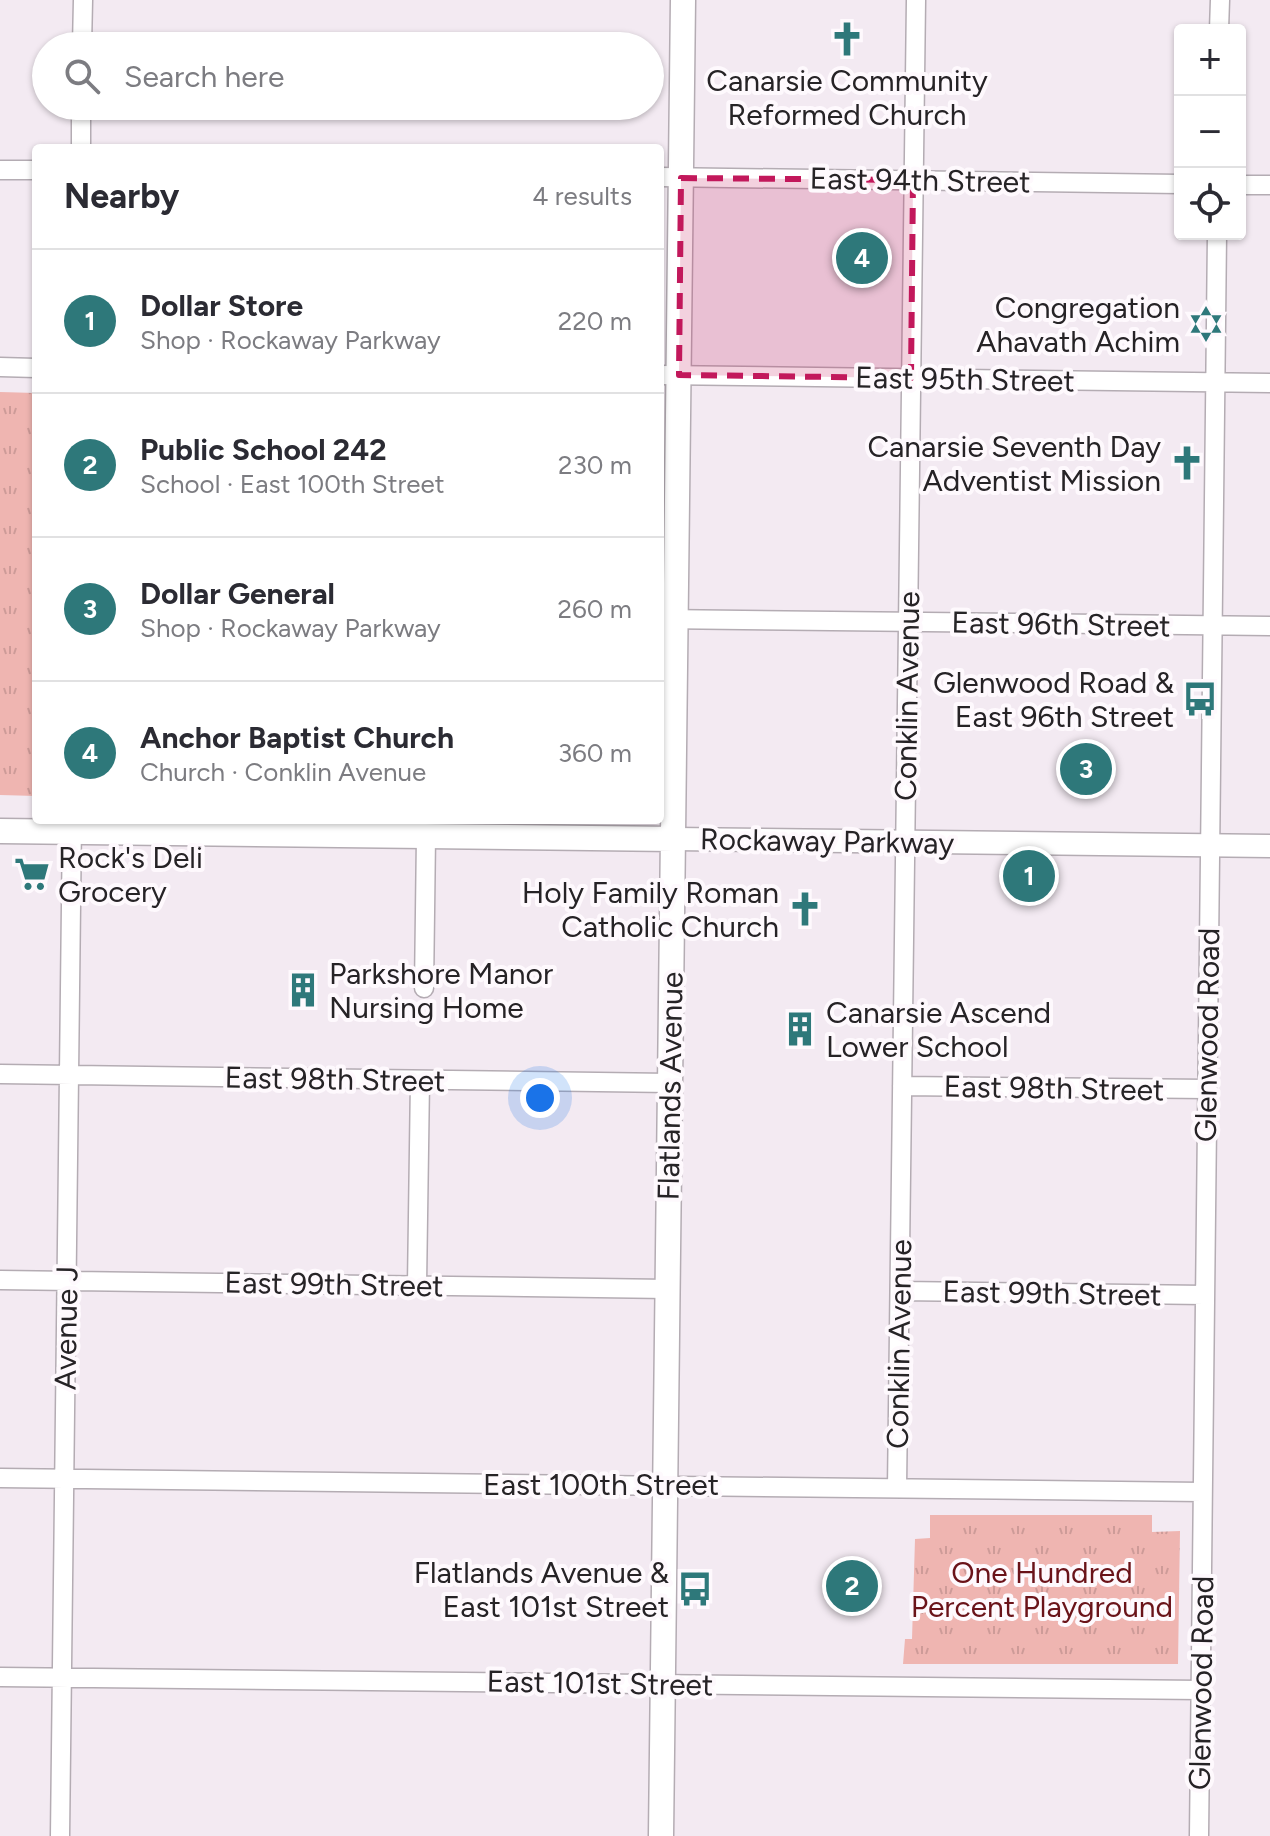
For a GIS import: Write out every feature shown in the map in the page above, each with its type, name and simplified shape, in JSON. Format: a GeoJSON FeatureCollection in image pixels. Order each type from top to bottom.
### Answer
{"type":"FeatureCollection","features":[{"type":"Feature","properties":{"kind":"main road","name":"Flatlands Avenue"},"geometry":{"type":"LineString","coordinates":[[661,1836],[673,839],[668,619],[671,178],[683,0]]}},
{"type":"Feature","properties":{"kind":"main road","name":"Rockaway Parkway"},"geometry":{"type":"LineString","coordinates":[[0,831],[72,826],[673,839]]}},
{"type":"Feature","properties":{"kind":"street"},"geometry":{"type":"LineString","coordinates":[[82,32],[83,0]]}},
{"type":"Feature","properties":{"kind":"street","name":"Conklin Avenue"},"geometry":{"type":"LineString","coordinates":[[897,1488],[916,0]]}},
{"type":"Feature","properties":{"kind":"street"},"geometry":{"type":"LineString","coordinates":[[1219,24],[1220,0]]}},
{"type":"Feature","properties":{"kind":"street"},"geometry":{"type":"LineString","coordinates":[[81,120],[81,144]]}},
{"type":"Feature","properties":{"kind":"street"},"geometry":{"type":"LineString","coordinates":[[0,170],[32,170]]}},
{"type":"Feature","properties":{"kind":"street","name":"East 94th Street"},"geometry":{"type":"LineString","coordinates":[[671,178],[1174,184]]}},
{"type":"Feature","properties":{"kind":"street"},"geometry":{"type":"LineString","coordinates":[[1246,185],[1270,185]]}},
{"type":"Feature","properties":{"kind":"street","name":"Glenwood Road"},"geometry":{"type":"LineString","coordinates":[[1199,1836],[1217,240]]}},
{"type":"Feature","properties":{"kind":"street"},"geometry":{"type":"LineString","coordinates":[[0,367],[32,368]]}},
{"type":"Feature","properties":{"kind":"street","name":"East 95th Street"},"geometry":{"type":"LineString","coordinates":[[669,375],[1270,383]]}},
{"type":"Feature","properties":{"kind":"street","name":"East 96th Street"},"geometry":{"type":"LineString","coordinates":[[668,619],[1270,626]]}},
{"type":"Feature","properties":{"kind":"street","name":"Avenue J"},"geometry":{"type":"LineString","coordinates":[[60,1836],[72,826]]}},
{"type":"Feature","properties":{"kind":"street"},"geometry":{"type":"LineString","coordinates":[[424,988],[426,836]]}},
{"type":"Feature","properties":{"kind":"street","name":"Rockaway Parkway"},"geometry":{"type":"LineString","coordinates":[[673,839],[1270,846]]}},
{"type":"Feature","properties":{"kind":"street","name":"East 98th Street"},"geometry":{"type":"LineString","coordinates":[[0,1074],[670,1083]]}},
{"type":"Feature","properties":{"kind":"street"},"geometry":{"type":"LineString","coordinates":[[417,1285],[420,1080]]}},
{"type":"Feature","properties":{"kind":"street","name":"East 98th Street"},"geometry":{"type":"LineString","coordinates":[[902,1086],[1207,1089]]}},
{"type":"Feature","properties":{"kind":"street","name":"East 99th Street"},"geometry":{"type":"LineString","coordinates":[[0,1280],[668,1289]]}},
{"type":"Feature","properties":{"kind":"street","name":"East 99th Street"},"geometry":{"type":"LineString","coordinates":[[901,1291],[1204,1295]]}},
{"type":"Feature","properties":{"kind":"street","name":"East 100th Street"},"geometry":{"type":"LineString","coordinates":[[0,1478],[1202,1492]]}},
{"type":"Feature","properties":{"kind":"street","name":"East 101st Street"},"geometry":{"type":"LineString","coordinates":[[0,1677],[1200,1690]]}},
{"type":"Feature","properties":{"kind":"highlighted area"},"geometry":{"type":"Polygon","coordinates":[[[681,178],[913,180],[911,378],[679,375],[681,178]]]}},
{"type":"Feature","properties":{"kind":"green space"},"geometry":{"type":"Polygon","coordinates":[[[0,392],[32,393],[32,796],[0,795],[0,392]]]}},
{"type":"Feature","properties":{"kind":"green space","name":"One Hundred Percent Playground"},"geometry":{"type":"Polygon","coordinates":[[[930,1515],[1152,1515],[1152,1532],[1180,1531],[1178,1664],[903,1664],[905,1639],[912,1639],[915,1539],[930,1538],[930,1515]]]}},
{"type":"Feature","properties":{"kind":"place","name":"Canarsie Community Reformed Church"},"geometry":{"type":"Point","coordinates":[847,39]}},
{"type":"Feature","properties":{"kind":"place","name":"Anchor Baptist Church"},"geometry":{"type":"Point","coordinates":[862,258]}},
{"type":"Feature","properties":{"kind":"place","name":"Congregation Ahavath Achim"},"geometry":{"type":"Point","coordinates":[1206,324]}},
{"type":"Feature","properties":{"kind":"place","name":"Canarsie Seventh Day Adventist Mission"},"geometry":{"type":"Point","coordinates":[1187,463]}},
{"type":"Feature","properties":{"kind":"place","name":"Glenwood Road & East 96th Street"},"geometry":{"type":"Point","coordinates":[1200,699]}},
{"type":"Feature","properties":{"kind":"place","name":"Dollar General"},"geometry":{"type":"Point","coordinates":[1086,769]}},
{"type":"Feature","properties":{"kind":"place","name":"Rock's Deli Grocery"},"geometry":{"type":"Point","coordinates":[32,874]}},
{"type":"Feature","properties":{"kind":"place","name":"Dollar Store"},"geometry":{"type":"Point","coordinates":[1029,876]}},
{"type":"Feature","properties":{"kind":"place","name":"Holy Family Roman Catholic Church"},"geometry":{"type":"Point","coordinates":[805,909]}},
{"type":"Feature","properties":{"kind":"place","name":"Parkshore Manor Nursing Home"},"geometry":{"type":"Point","coordinates":[303,990]}},
{"type":"Feature","properties":{"kind":"place","name":"Canarsie Ascend Lower School"},"geometry":{"type":"Point","coordinates":[800,1029]}},
{"type":"Feature","properties":{"kind":"place","name":"Public School 242"},"geometry":{"type":"Point","coordinates":[852,1586]}},
{"type":"Feature","properties":{"kind":"place","name":"Flatlands Avenue & East 101st Street"},"geometry":{"type":"Point","coordinates":[695,1589]}}]}
